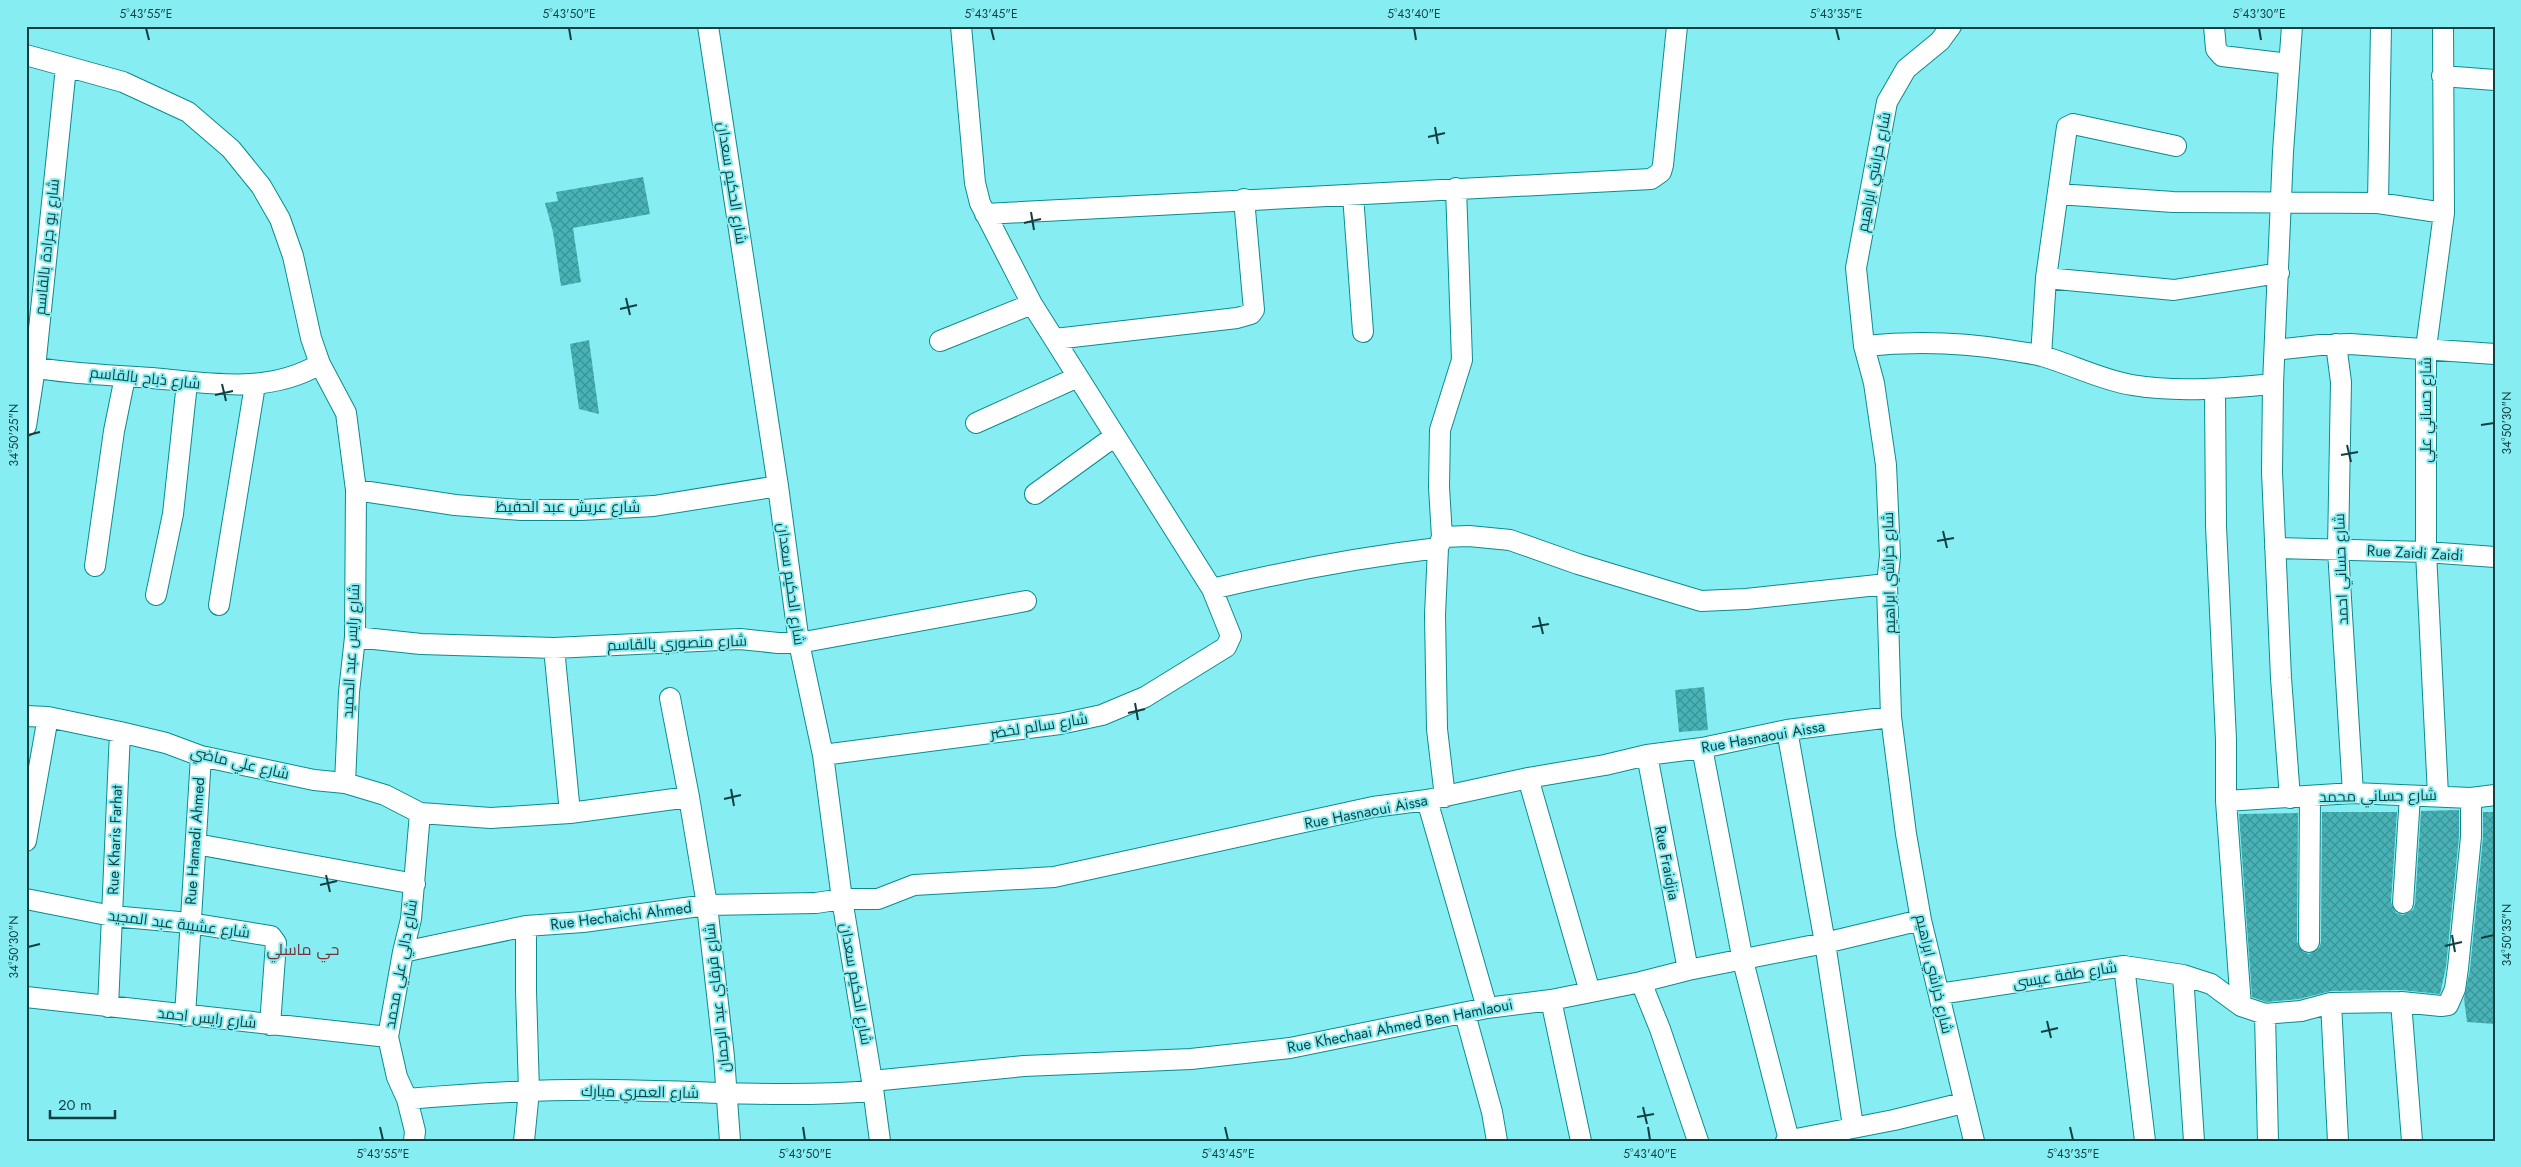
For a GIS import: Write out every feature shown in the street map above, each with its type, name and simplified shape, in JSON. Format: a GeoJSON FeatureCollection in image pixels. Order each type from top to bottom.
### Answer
{"type":"FeatureCollection","features":[{"type":"Feature","properties":{"kind":"street","name":"شارع الحكيم سعدان"},"geometry":{"type":"LineString","coordinates":[[708,26],[778,486],[799,643],[823,755],[842,899],[873,1086],[880,1141]]}},
{"type":"Feature","properties":{"kind":"street"},"geometry":{"type":"LineString","coordinates":[[961,26],[975,183],[980,204],[1032,304],[1212,589],[1285,571],[1382,555],[1469,536],[1510,540],[1578,564],[1701,601],[1746,599],[1887,584]]}},
{"type":"Feature","properties":{"kind":"street"},"geometry":{"type":"LineString","coordinates":[[985,214],[1651,179],[1661,172],[1663,165],[1677,26]]}},
{"type":"Feature","properties":{"kind":"street","name":"شارع خراشي ابراهيم"},"geometry":{"type":"LineString","coordinates":[[1951,26],[1940,41],[1906,69],[1893,88],[1887,102],[1856,268],[1864,346],[1874,383],[1886,465],[1890,556],[1887,584],[1891,717],[1906,834],[1921,920],[1963,1102],[1974,1141]]}},
{"type":"Feature","properties":{"kind":"street"},"geometry":{"type":"LineString","coordinates":[[2214,26],[2216,49],[2222,56],[2289,64]]}},
{"type":"Feature","properties":{"kind":"street"},"geometry":{"type":"LineString","coordinates":[[2290,798],[2280,678],[2275,548],[2272,520],[2273,384],[2292,26]]}},
{"type":"Feature","properties":{"kind":"street"},"geometry":{"type":"LineString","coordinates":[[2378,203],[2381,26]]}},
{"type":"Feature","properties":{"kind":"street","name":"شارع حساني علي"},"geometry":{"type":"LineString","coordinates":[[2438,795],[2426,552],[2426,348],[2444,213],[2443,26]]}},
{"type":"Feature","properties":{"kind":"street","name":"شارع رايس عبد الحميد"},"geometry":{"type":"LineString","coordinates":[[26,55],[123,82],[188,112],[231,149],[261,186],[280,219],[293,256],[311,338],[320,364],[346,413],[356,490],[354,531],[355,637],[349,692],[346,783]]}},
{"type":"Feature","properties":{"kind":"street","name":"شارع بو جرادة بالقاسم"},"geometry":{"type":"LineString","coordinates":[[26,426],[31,367],[66,67]]}},
{"type":"Feature","properties":{"kind":"street"},"geometry":{"type":"LineString","coordinates":[[2442,76],[2495,80]]}},
{"type":"Feature","properties":{"kind":"street"},"geometry":{"type":"LineString","coordinates":[[2041,356],[2046,278],[2067,127],[2070,124],[2176,146]]}},
{"type":"Feature","properties":{"kind":"street"},"geometry":{"type":"LineString","coordinates":[[1456,188],[1462,360],[1440,430],[1440,542],[1435,615],[1436,798],[1487,1008]]}},
{"type":"Feature","properties":{"kind":"street"},"geometry":{"type":"LineString","coordinates":[[2058,194],[2173,202],[2378,203],[2444,213]]}},
{"type":"Feature","properties":{"kind":"street"},"geometry":{"type":"LineString","coordinates":[[1352,195],[1363,332]]}},
{"type":"Feature","properties":{"kind":"street"},"geometry":{"type":"LineString","coordinates":[[1055,339],[1237,318],[1251,314],[1254,310],[1244,199]]}},
{"type":"Feature","properties":{"kind":"street"},"geometry":{"type":"LineString","coordinates":[[2046,278],[2174,290],[2279,273]]}},
{"type":"Feature","properties":{"kind":"street"},"geometry":{"type":"LineString","coordinates":[[940,341],[1032,304]]}},
{"type":"Feature","properties":{"kind":"street"},"geometry":{"type":"LineString","coordinates":[[1864,346],[1932,342],[1978,346],[2041,356],[2101,378],[2132,385],[2215,390],[2273,384]]}},
{"type":"Feature","properties":{"kind":"street"},"geometry":{"type":"LineString","coordinates":[[2275,350],[2336,344],[2426,348],[2454,352],[2495,354]]}},
{"type":"Feature","properties":{"kind":"street","name":"شارع حساني احمد"},"geometry":{"type":"LineString","coordinates":[[2336,344],[2341,382],[2338,550],[2353,794]]}},
{"type":"Feature","properties":{"kind":"street","name":"شارع ذباح بالقاسم"},"geometry":{"type":"LineString","coordinates":[[31,367],[220,386],[276,382],[308,372],[320,364]]}},
{"type":"Feature","properties":{"kind":"street"},"geometry":{"type":"LineString","coordinates":[[95,566],[114,431],[125,377]]}},
{"type":"Feature","properties":{"kind":"street"},"geometry":{"type":"LineString","coordinates":[[976,423],[1078,377]]}},
{"type":"Feature","properties":{"kind":"street"},"geometry":{"type":"LineString","coordinates":[[156,596],[173,514],[187,383]]}},
{"type":"Feature","properties":{"kind":"street"},"geometry":{"type":"LineString","coordinates":[[219,605],[255,384]]}},
{"type":"Feature","properties":{"kind":"street"},"geometry":{"type":"LineString","coordinates":[[2215,390],[2216,526],[2226,740],[2226,801],[2241,1006],[2265,1014],[2301,1012],[2331,1003],[2401,1002],[2448,1005],[2455,989],[2471,837],[2470,798]]}},
{"type":"Feature","properties":{"kind":"street"},"geometry":{"type":"LineString","coordinates":[[1035,494],[1115,436]]}},
{"type":"Feature","properties":{"kind":"street","name":"شارع عريش عبد الحفيظ"},"geometry":{"type":"LineString","coordinates":[[356,490],[455,505],[521,510],[582,510],[654,506],[778,486]]}},
{"type":"Feature","properties":{"kind":"street","name":"Rue Zaidi Zaidi"},"geometry":{"type":"LineString","coordinates":[[2275,548],[2426,552],[2495,557]]}},
{"type":"Feature","properties":{"kind":"street","name":"شارع سالم لخضر"},"geometry":{"type":"LineString","coordinates":[[823,755],[1060,724],[1102,715],[1145,697],[1226,647],[1231,636],[1212,589]]}},
{"type":"Feature","properties":{"kind":"street","name":"شارع منصوري بالقاسم"},"geometry":{"type":"LineString","coordinates":[[355,637],[421,644],[554,648],[740,639],[778,644],[799,643],[1026,601]]}},
{"type":"Feature","properties":{"kind":"street"},"geometry":{"type":"LineString","coordinates":[[554,648],[570,813]]}},
{"type":"Feature","properties":{"kind":"street","name":"شارع قرقاي عبد الرحمان"},"geometry":{"type":"LineString","coordinates":[[670,698],[707,905],[730,1141]]}},
{"type":"Feature","properties":{"kind":"street","name":"شارع علي ماضي"},"geometry":{"type":"LineString","coordinates":[[26,716],[48,718],[120,732],[166,743],[201,756],[314,780],[346,783],[385,795],[420,813]]}},
{"type":"Feature","properties":{"kind":"street","name":"Rue Hasnaoui Aissa"},"geometry":{"type":"LineString","coordinates":[[842,899],[878,899],[914,885],[1054,877],[1373,807],[1436,798],[1528,778],[1605,765],[1646,755],[1702,748],[1787,730],[1891,717]]}},
{"type":"Feature","properties":{"kind":"street"},"geometry":{"type":"LineString","coordinates":[[26,841],[48,718]]}},
{"type":"Feature","properties":{"kind":"street"},"geometry":{"type":"LineString","coordinates":[[1787,730],[1825,943],[1854,1126]]}},
{"type":"Feature","properties":{"kind":"street","name":"Rue Kharis Farhat"},"geometry":{"type":"LineString","coordinates":[[108,1007],[120,732]]}},
{"type":"Feature","properties":{"kind":"street"},"geometry":{"type":"LineString","coordinates":[[1702,748],[1743,961],[1787,1140],[1894,1120],[1963,1102]]}},
{"type":"Feature","properties":{"kind":"street","name":"Rue Fraidjia"},"geometry":{"type":"LineString","coordinates":[[1646,755],[1688,970]]}},
{"type":"Feature","properties":{"kind":"street","name":"Rue Hamadi Ahmed"},"geometry":{"type":"LineString","coordinates":[[185,1016],[201,756]]}},
{"type":"Feature","properties":{"kind":"street"},"geometry":{"type":"LineString","coordinates":[[1528,778],[1590,992]]}},
{"type":"Feature","properties":{"kind":"street","name":"شارع حساني محمد"},"geometry":{"type":"LineString","coordinates":[[2226,801],[2353,794],[2438,795],[2470,798],[2495,796]]}},
{"type":"Feature","properties":{"kind":"street"},"geometry":{"type":"LineString","coordinates":[[2403,903],[2410,796]]}},
{"type":"Feature","properties":{"kind":"street"},"geometry":{"type":"LineString","coordinates":[[420,813],[492,818],[570,813],[689,797]]}},
{"type":"Feature","properties":{"kind":"street"},"geometry":{"type":"LineString","coordinates":[[2309,942],[2310,797]]}},
{"type":"Feature","properties":{"kind":"street","name":"شارع دالي علي محمد"},"geometry":{"type":"LineString","coordinates":[[414,1141],[415,1130],[407,1099],[398,1077],[388,1037],[403,952],[412,919],[420,813]]}},
{"type":"Feature","properties":{"kind":"street"},"geometry":{"type":"LineString","coordinates":[[196,844],[414,884]]}},
{"type":"Feature","properties":{"kind":"street","name":"شارع عشيبة عبد المجيد"},"geometry":{"type":"LineString","coordinates":[[26,899],[112,916],[190,923],[271,936],[276,943],[270,1025]]}},
{"type":"Feature","properties":{"kind":"street","name":"Rue Hechaichi Ahmed"},"geometry":{"type":"LineString","coordinates":[[403,952],[526,926],[583,922],[707,905],[816,903],[842,899]]}},
{"type":"Feature","properties":{"kind":"street","name":"Rue Khechaai Ahmed Ben Hamlaoui"},"geometry":{"type":"LineString","coordinates":[[873,1086],[1024,1066],[1099,1065],[1201,1058],[1290,1048],[1465,1014],[1487,1008],[1550,1000],[1641,982],[1688,970],[1743,961],[1825,943],[1921,920]]}},
{"type":"Feature","properties":{"kind":"street"},"geometry":{"type":"LineString","coordinates":[[524,1141],[529,1091],[526,926]]}},
{"type":"Feature","properties":{"kind":"street"},"geometry":{"type":"LineString","coordinates":[[2124,966],[2145,1141]]}},
{"type":"Feature","properties":{"kind":"street","name":"شارع طفة عيسى"},"geometry":{"type":"LineString","coordinates":[[1939,994],[2124,966],[2183,975],[2211,984],[2241,1006]]}},
{"type":"Feature","properties":{"kind":"street"},"geometry":{"type":"LineString","coordinates":[[2183,975],[2194,1141]]}},
{"type":"Feature","properties":{"kind":"street"},"geometry":{"type":"LineString","coordinates":[[1641,982],[1660,1029],[1698,1141]]}},
{"type":"Feature","properties":{"kind":"street","name":"شارع رايس احمد"},"geometry":{"type":"LineString","coordinates":[[26,997],[388,1037]]}},
{"type":"Feature","properties":{"kind":"street"},"geometry":{"type":"LineString","coordinates":[[1550,1000],[1581,1141]]}},
{"type":"Feature","properties":{"kind":"street"},"geometry":{"type":"LineString","coordinates":[[2401,1002],[2412,1141]]}},
{"type":"Feature","properties":{"kind":"street"},"geometry":{"type":"LineString","coordinates":[[2331,1003],[2338,1141]]}},
{"type":"Feature","properties":{"kind":"street"},"geometry":{"type":"LineString","coordinates":[[1465,1014],[1492,1112],[1497,1141]]}},
{"type":"Feature","properties":{"kind":"street"},"geometry":{"type":"LineString","coordinates":[[2265,1014],[2268,1141]]}},
{"type":"Feature","properties":{"kind":"street","name":"شارع العمري مبارك"},"geometry":{"type":"LineString","coordinates":[[407,1099],[529,1091],[610,1090],[781,1095],[873,1086]]}},
{"type":"Feature","properties":{"kind":"building"},"geometry":{"type":"Polygon","coordinates":[[[643,177],[650,214],[573,228],[581,282],[561,286],[553,232],[545,203],[558,201],[556,192],[643,177]]]}},
{"type":"Feature","properties":{"kind":"building"},"geometry":{"type":"Polygon","coordinates":[[[589,340],[599,414],[579,409],[570,344],[589,340]]]}},
{"type":"Feature","properties":{"kind":"building"},"geometry":{"type":"Polygon","coordinates":[[[1704,687],[1708,730],[1679,732],[1675,690],[1704,687]]]}},
{"type":"Feature","properties":{"kind":"building"},"geometry":{"type":"Polygon","coordinates":[[[2459,810],[2459,836],[2446,967],[2440,994],[2401,990],[2331,991],[2299,999],[2266,1002],[2252,997],[2239,814],[2298,813],[2297,942],[2303,952],[2309,954],[2319,948],[2321,942],[2322,812],[2397,812],[2391,902],[2396,913],[2403,915],[2413,910],[2415,904],[2421,811],[2459,810]]]}},
{"type":"Feature","properties":{"kind":"building"},"geometry":{"type":"Polygon","coordinates":[[[2483,812],[2495,812],[2495,1024],[2467,1022],[2464,999],[2470,969],[2483,838],[2483,812]]]}},
{"type":"Feature","properties":{"kind":"district","name":"حي ماسلي"},"geometry":{"type":"Point","coordinates":[303,949]}}]}
